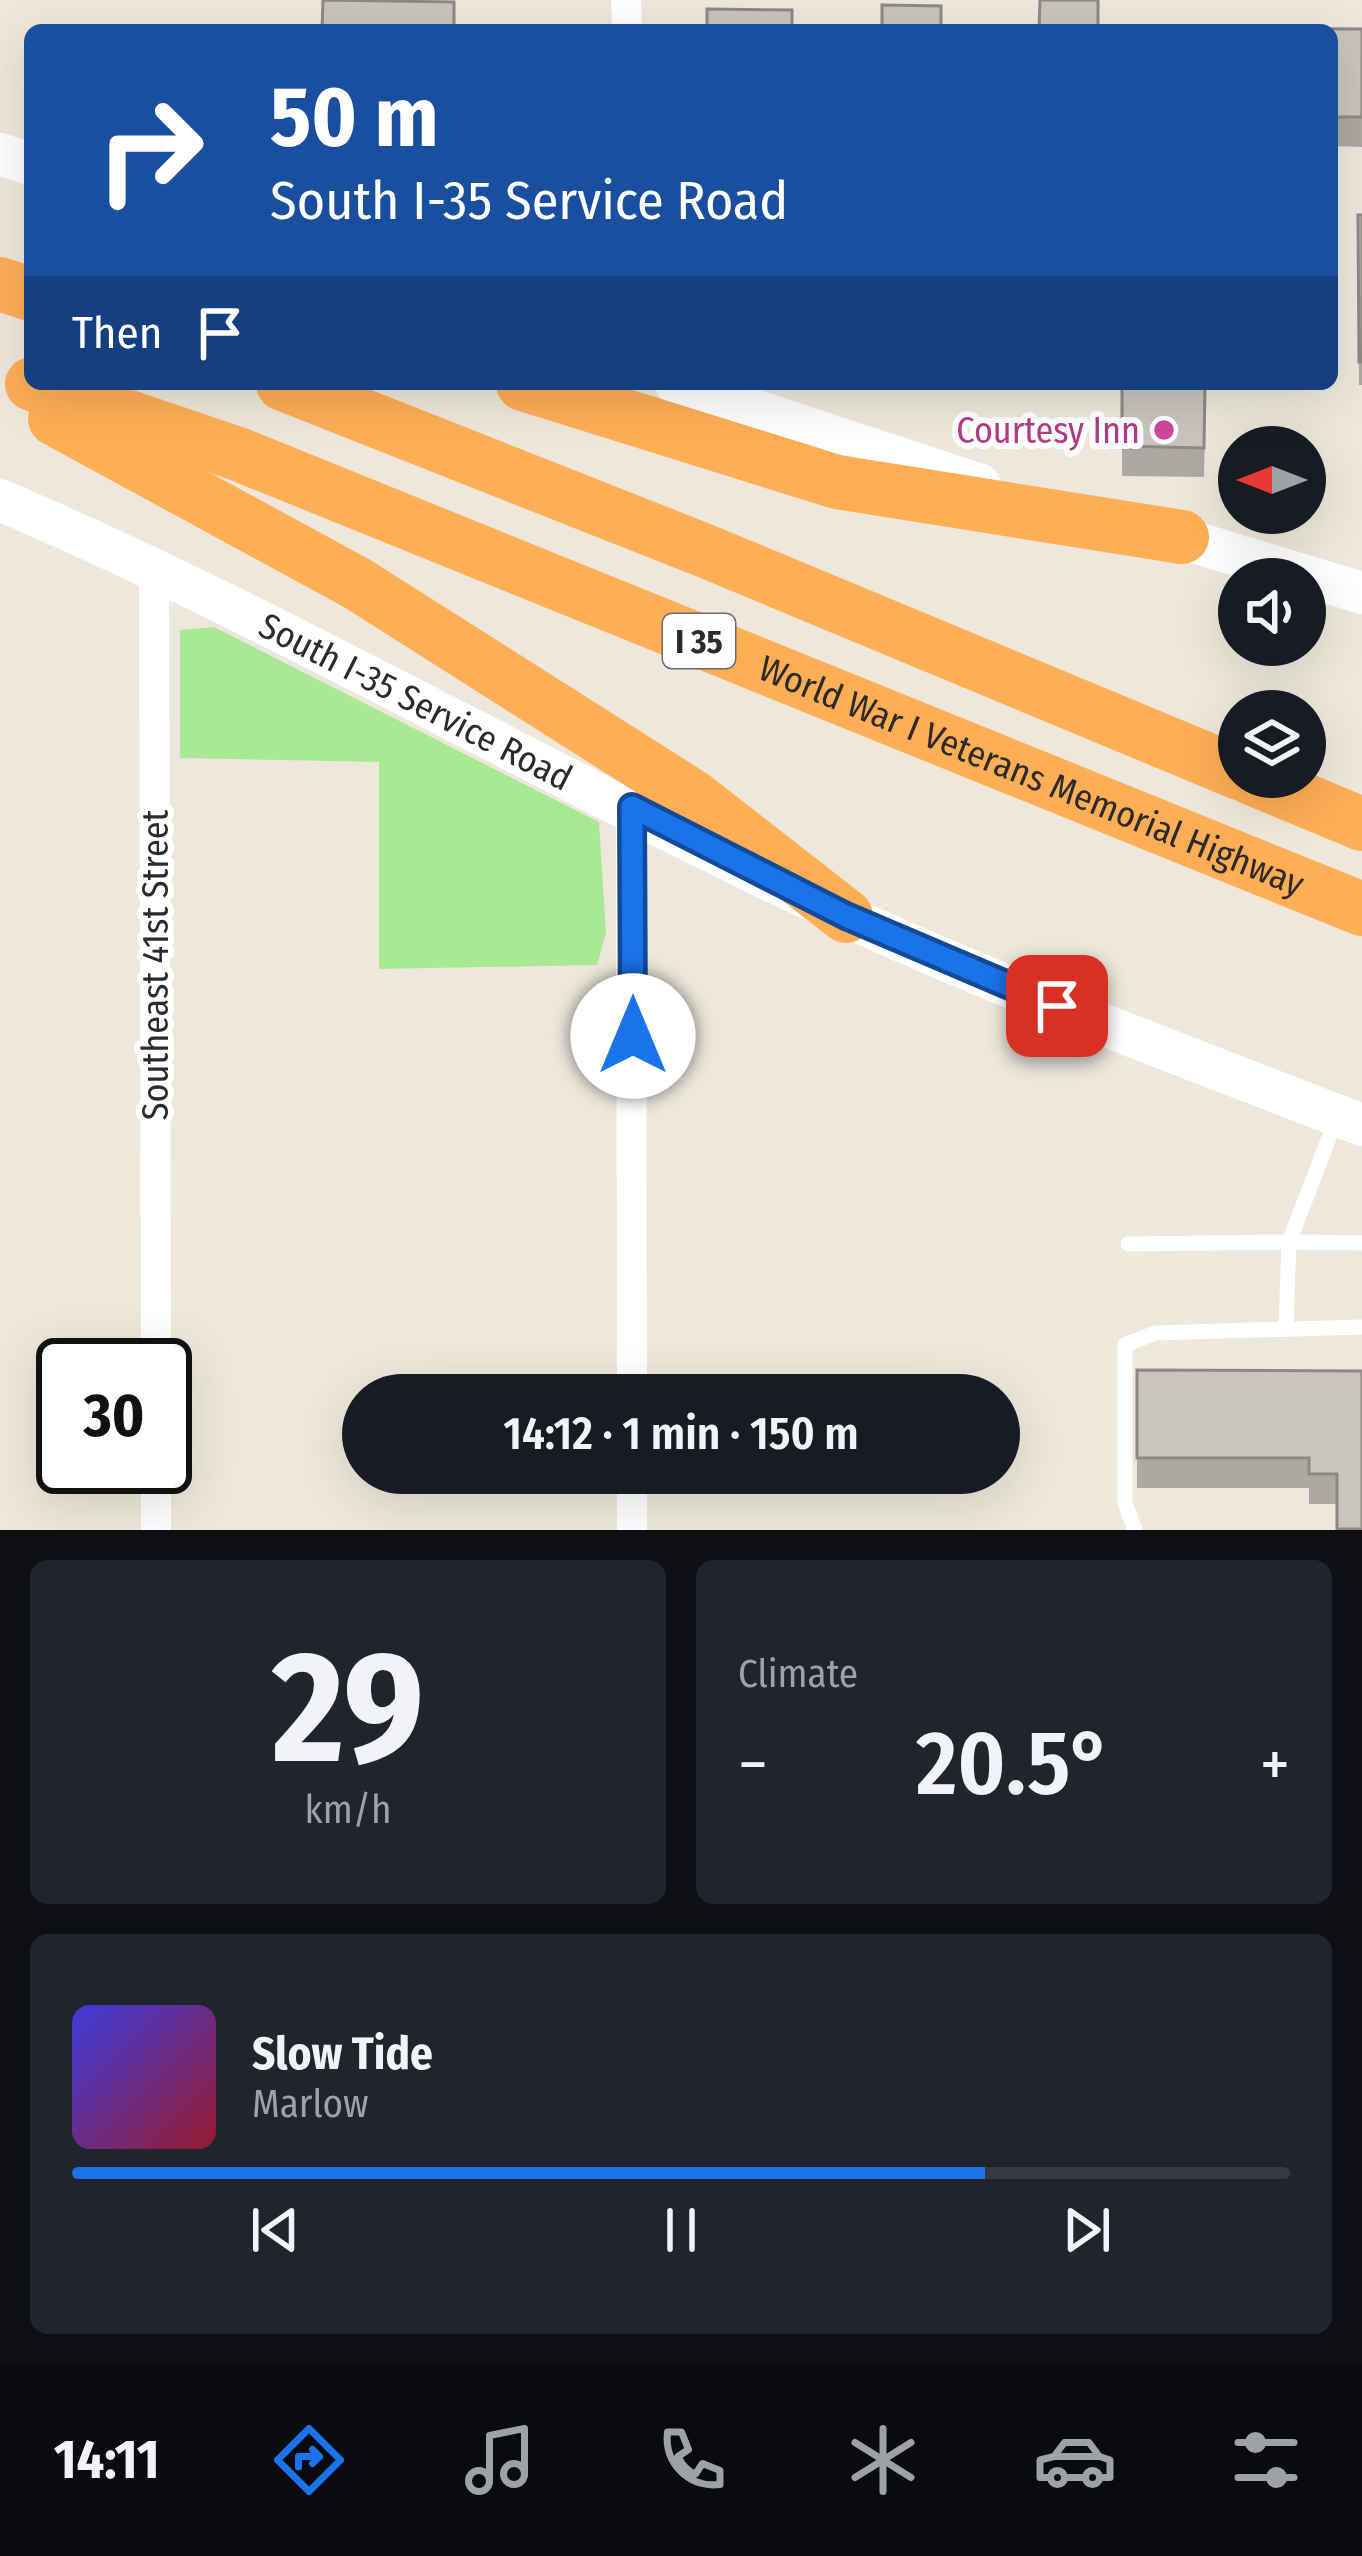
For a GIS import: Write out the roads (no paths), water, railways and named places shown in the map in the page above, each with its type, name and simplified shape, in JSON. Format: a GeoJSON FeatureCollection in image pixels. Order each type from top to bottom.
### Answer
{"type":"FeatureCollection","features":[{"type":"Feature","properties":{"kind":"highway"},"geometry":{"type":"LineString","coordinates":[[0,390],[358,584],[692,796],[846,916]]}},
{"type":"Feature","properties":{"kind":"highway","name":"World War I Veterans Memorial Highway"},"geometry":{"type":"LineString","coordinates":[[49,390],[238,454],[1362,909]]}},
{"type":"Feature","properties":{"kind":"highway","name":"I 35"},"geometry":{"type":"LineString","coordinates":[[298,390],[730,561],[1218,764]]}},
{"type":"Feature","properties":{"kind":"highway"},"geometry":{"type":"LineString","coordinates":[[542,390],[837,482],[1182,537]]}},
{"type":"Feature","properties":{"kind":"highway"},"geometry":{"type":"LineString","coordinates":[[1299,798],[1362,824]]}},
{"type":"Feature","properties":{"kind":"main road"},"geometry":{"type":"LineString","coordinates":[[694,390],[961,480],[1182,537],[1362,593]]}},
{"type":"Feature","properties":{"kind":"main road","name":"South I-35 Service Road"},"geometry":{"type":"LineString","coordinates":[[0,500],[154,566],[846,916],[1019,991],[1350,1120]]}},
{"type":"Feature","properties":{"kind":"street","name":"Southeast 41st Street"},"geometry":{"type":"LineString","coordinates":[[154,566],[156,1338]]}},
{"type":"Feature","properties":{"kind":"street"},"geometry":{"type":"LineString","coordinates":[[632,807],[632,1374]]}},
{"type":"Feature","properties":{"kind":"street"},"geometry":{"type":"LineString","coordinates":[[156,1494],[157,1530]]}},
{"type":"Feature","properties":{"kind":"street"},"geometry":{"type":"LineString","coordinates":[[632,1494],[632,1530]]}},
{"type":"Feature","properties":{"kind":"lane"},"geometry":{"type":"LineString","coordinates":[[1286,1329],[1289,1242],[1350,1120]]}},
{"type":"Feature","properties":{"kind":"lane"},"geometry":{"type":"LineString","coordinates":[[1128,1244],[1362,1243]]}},
{"type":"Feature","properties":{"kind":"lane"},"geometry":{"type":"LineString","coordinates":[[1135,1530],[1126,1503],[1125,1345],[1155,1334],[1362,1328]]}},
{"type":"Feature","properties":{"kind":"place","name":"Courtesy Inn"},"geometry":{"type":"Point","coordinates":[1164,430]}}]}
